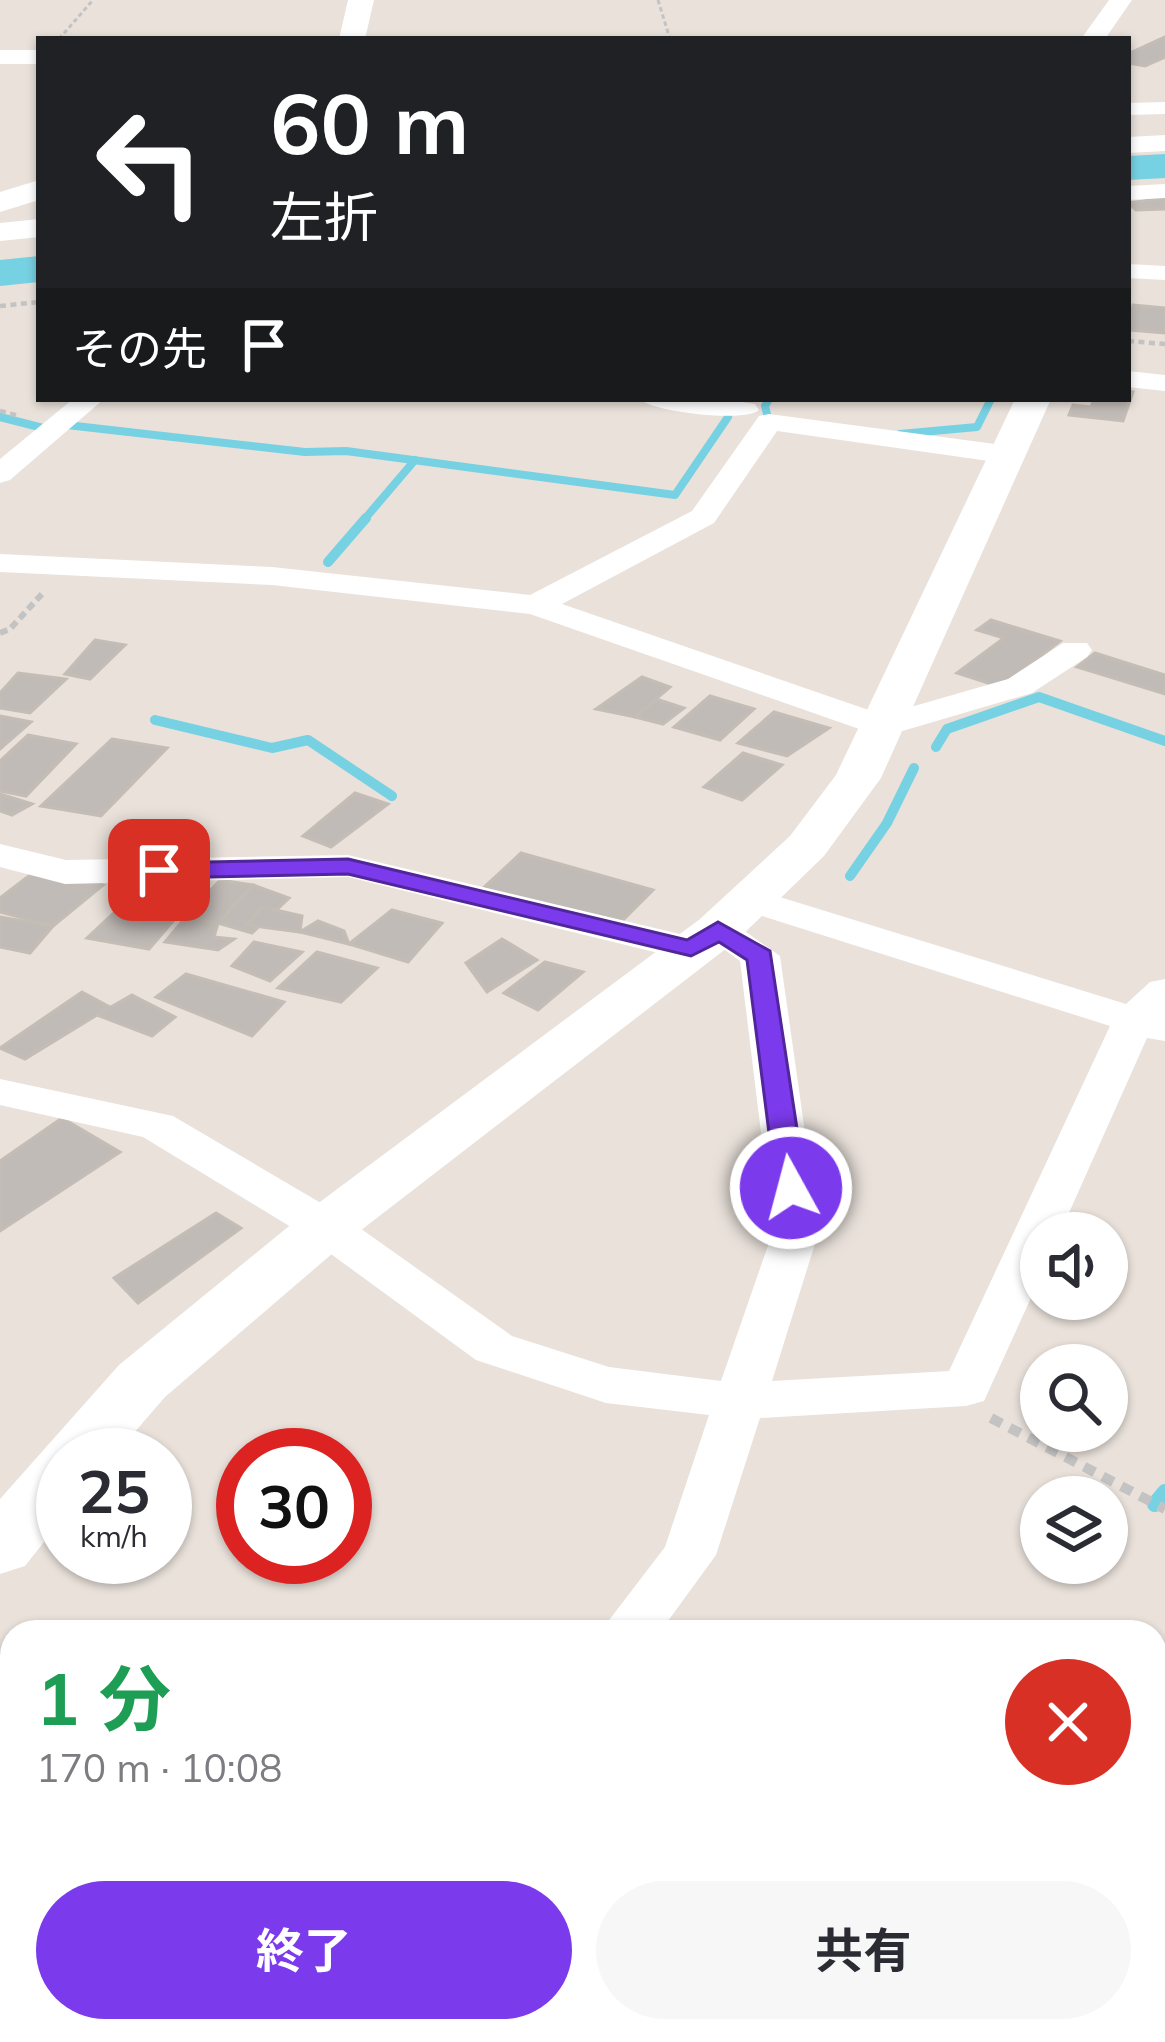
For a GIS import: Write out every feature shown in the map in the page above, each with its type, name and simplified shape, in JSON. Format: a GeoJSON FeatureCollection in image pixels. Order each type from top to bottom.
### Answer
{"type":"FeatureCollection","features":[{"type":"Feature","properties":{"kind":"main road"},"geometry":{"type":"LineString","coordinates":[[353,36],[362,0]]}},
{"type":"Feature","properties":{"kind":"main road"},"geometry":{"type":"LineString","coordinates":[[0,202],[36,191]]}},
{"type":"Feature","properties":{"kind":"street"},"geometry":{"type":"LineString","coordinates":[[1095,36],[1121,0]]}},
{"type":"Feature","properties":{"kind":"street"},"geometry":{"type":"LineString","coordinates":[[0,57],[36,57]]}},
{"type":"Feature","properties":{"kind":"street"},"geometry":{"type":"LineString","coordinates":[[1131,110],[1165,108]]}},
{"type":"Feature","properties":{"kind":"street"},"geometry":{"type":"LineString","coordinates":[[1131,145],[1165,143]]}},
{"type":"Feature","properties":{"kind":"street"},"geometry":{"type":"LineString","coordinates":[[1131,193],[1165,191]]}},
{"type":"Feature","properties":{"kind":"street"},"geometry":{"type":"LineString","coordinates":[[0,232],[36,228]]}},
{"type":"Feature","properties":{"kind":"street"},"geometry":{"type":"LineString","coordinates":[[1131,271],[1165,273]]}},
{"type":"Feature","properties":{"kind":"street"},"geometry":{"type":"LineString","coordinates":[[1131,379],[1165,383]]}},
{"type":"Feature","properties":{"kind":"street"},"geometry":{"type":"LineString","coordinates":[[0,475],[86,402]]}},
{"type":"Feature","properties":{"kind":"street"},"geometry":{"type":"LineString","coordinates":[[676,402],[755,412],[769,422],[1010,454]]}},
{"type":"Feature","properties":{"kind":"street"},"geometry":{"type":"LineString","coordinates":[[100,1428],[142,1381],[326,1227],[720,926],[807,846],[858,778],[1032,402]]}},
{"type":"Feature","properties":{"kind":"street"},"geometry":{"type":"LineString","coordinates":[[535,605],[703,517],[755,412]]}},
{"type":"Feature","properties":{"kind":"street"},"geometry":{"type":"LineString","coordinates":[[0,563],[272,576],[535,605],[882,726],[1020,686],[1075,650]]}},
{"type":"Feature","properties":{"kind":"street"},"geometry":{"type":"LineString","coordinates":[[0,855],[65,872],[348,866],[720,926],[1155,1013],[966,1388],[741,1401],[606,1385],[494,1348],[326,1227],[157,1126],[0,1092]]}},
{"type":"Feature","properties":{"kind":"street"},"geometry":{"type":"LineString","coordinates":[[638,1620],[689,1555],[796,1231],[760,956],[720,926]]}},
{"type":"Feature","properties":{"kind":"street"},"geometry":{"type":"LineString","coordinates":[[0,1547],[36,1503]]}},
{"type":"Feature","properties":{"kind":"path"},"geometry":{"type":"LineString","coordinates":[[62,36],[94,0]]}},
{"type":"Feature","properties":{"kind":"path"},"geometry":{"type":"LineString","coordinates":[[658,0],[669,36]]}},
{"type":"Feature","properties":{"kind":"path"},"geometry":{"type":"LineString","coordinates":[[0,306],[36,302]]}},
{"type":"Feature","properties":{"kind":"path"},"geometry":{"type":"LineString","coordinates":[[1131,341],[1165,344]]}},
{"type":"Feature","properties":{"kind":"path"},"geometry":{"type":"LineString","coordinates":[[0,420],[25,407]]}},
{"type":"Feature","properties":{"kind":"path"},"geometry":{"type":"LineString","coordinates":[[0,633],[10,629],[68,566]]}},
{"type":"Feature","properties":{"kind":"path"},"geometry":{"type":"LineString","coordinates":[[936,1390],[1165,1509]]}},
{"type":"Feature","properties":{"kind":"building"},"geometry":{"type":"Polygon","coordinates":[[[1165,37],[1165,57],[1145,66],[1131,64],[1131,53],[1165,37]]]}},
{"type":"Feature","properties":{"kind":"building"},"geometry":{"type":"Polygon","coordinates":[[[1165,198],[1165,209],[1136,210],[1131,203],[1165,198]]]}},
{"type":"Feature","properties":{"kind":"building"},"geometry":{"type":"Polygon","coordinates":[[[1133,305],[1165,308],[1165,333],[1131,330],[1133,305]]]}},
{"type":"Feature","properties":{"kind":"building"},"geometry":{"type":"Polygon","coordinates":[[[1093,402],[1130,402],[1123,421],[1069,415],[1073,405],[1091,407],[1093,402]]]}},
{"type":"Feature","properties":{"kind":"building"},"geometry":{"type":"Polygon","coordinates":[[[991,620],[1060,641],[1006,683],[994,685],[957,673],[1004,638],[977,630],[991,620]]]}},
{"type":"Feature","properties":{"kind":"building"},"geometry":{"type":"Polygon","coordinates":[[[95,640],[125,645],[90,679],[65,674],[95,640]]]}},
{"type":"Feature","properties":{"kind":"building"},"geometry":{"type":"Polygon","coordinates":[[[1095,653],[1165,675],[1165,694],[1077,667],[1095,653]]]}},
{"type":"Feature","properties":{"kind":"building"},"geometry":{"type":"Polygon","coordinates":[[[18,673],[66,679],[30,713],[0,708],[0,693],[18,673]]]}},
{"type":"Feature","properties":{"kind":"building"},"geometry":{"type":"Polygon","coordinates":[[[642,677],[670,687],[635,717],[596,709],[642,677]]]}},
{"type":"Feature","properties":{"kind":"building"},"geometry":{"type":"Polygon","coordinates":[[[710,696],[754,709],[720,740],[674,727],[710,696]]]}},
{"type":"Feature","properties":{"kind":"building"},"geometry":{"type":"Polygon","coordinates":[[[656,699],[684,708],[663,724],[635,717],[656,699]]]}},
{"type":"Feature","properties":{"kind":"building"},"geometry":{"type":"Polygon","coordinates":[[[774,712],[829,728],[787,756],[738,743],[774,712]]]}},
{"type":"Feature","properties":{"kind":"building"},"geometry":{"type":"Polygon","coordinates":[[[0,716],[31,722],[0,749],[0,716]]]}},
{"type":"Feature","properties":{"kind":"building"},"geometry":{"type":"Polygon","coordinates":[[[28,735],[76,744],[26,796],[0,791],[0,761],[28,735]]]}},
{"type":"Feature","properties":{"kind":"building"},"geometry":{"type":"Polygon","coordinates":[[[112,739],[167,748],[101,816],[41,806],[112,739]]]}},
{"type":"Feature","properties":{"kind":"building"},"geometry":{"type":"Polygon","coordinates":[[[743,753],[782,765],[742,800],[704,787],[743,753]]]}},
{"type":"Feature","properties":{"kind":"building"},"geometry":{"type":"Polygon","coordinates":[[[355,793],[388,804],[331,847],[303,836],[355,793]]]}},
{"type":"Feature","properties":{"kind":"building"},"geometry":{"type":"Polygon","coordinates":[[[0,794],[32,804],[12,815],[0,811],[0,794]]]}},
{"type":"Feature","properties":{"kind":"building"},"geometry":{"type":"Polygon","coordinates":[[[521,853],[653,890],[613,930],[481,890],[521,853]]]}},
{"type":"Feature","properties":{"kind":"building"},"geometry":{"type":"Polygon","coordinates":[[[42,866],[103,885],[53,926],[0,912],[0,898],[42,866]]]}},
{"type":"Feature","properties":{"kind":"building"},"geometry":{"type":"Polygon","coordinates":[[[220,880],[253,885],[218,923],[185,918],[220,880]]]}},
{"type":"Feature","properties":{"kind":"building"},"geometry":{"type":"Polygon","coordinates":[[[253,885],[289,898],[252,933],[218,923],[253,885]]]}},
{"type":"Feature","properties":{"kind":"building"},"geometry":{"type":"Polygon","coordinates":[[[132,896],[185,907],[149,949],[87,938],[132,896]]]}},
{"type":"Feature","properties":{"kind":"building"},"geometry":{"type":"Polygon","coordinates":[[[262,907],[302,916],[300,932],[247,925],[262,907]]]}},
{"type":"Feature","properties":{"kind":"building"},"geometry":{"type":"Polygon","coordinates":[[[392,910],[442,923],[408,962],[349,944],[392,910]]]}},
{"type":"Feature","properties":{"kind":"building"},"geometry":{"type":"Polygon","coordinates":[[[0,917],[53,926],[30,953],[0,947],[0,917]]]}},
{"type":"Feature","properties":{"kind":"building"},"geometry":{"type":"Polygon","coordinates":[[[185,918],[218,923],[214,937],[234,939],[218,950],[165,942],[185,918]]]}},
{"type":"Feature","properties":{"kind":"building"},"geometry":{"type":"Polygon","coordinates":[[[318,921],[344,931],[349,944],[300,932],[318,921]]]}},
{"type":"Feature","properties":{"kind":"building"},"geometry":{"type":"Polygon","coordinates":[[[502,939],[537,960],[487,992],[466,963],[502,939]]]}},
{"type":"Feature","properties":{"kind":"building"},"geometry":{"type":"Polygon","coordinates":[[[254,942],[302,952],[270,981],[232,966],[254,942]]]}},
{"type":"Feature","properties":{"kind":"building"},"geometry":{"type":"Polygon","coordinates":[[[317,952],[377,968],[341,1002],[278,988],[317,952]]]}},
{"type":"Feature","properties":{"kind":"building"},"geometry":{"type":"Polygon","coordinates":[[[545,962],[583,972],[538,1010],[504,993],[545,962]]]}},
{"type":"Feature","properties":{"kind":"building"},"geometry":{"type":"Polygon","coordinates":[[[186,974],[284,1002],[252,1036],[156,997],[186,974]]]}},
{"type":"Feature","properties":{"kind":"building"},"geometry":{"type":"Polygon","coordinates":[[[82,992],[110,1007],[25,1059],[0,1048],[82,992]]]}},
{"type":"Feature","properties":{"kind":"building"},"geometry":{"type":"Polygon","coordinates":[[[132,995],[175,1017],[152,1036],[97,1015],[132,995]]]}},
{"type":"Feature","properties":{"kind":"building"},"geometry":{"type":"Polygon","coordinates":[[[62,1118],[120,1152],[0,1231],[0,1161],[62,1118]]]}},
{"type":"Feature","properties":{"kind":"building"},"geometry":{"type":"Polygon","coordinates":[[[216,1213],[241,1228],[138,1303],[114,1278],[216,1213]]]}},
{"type":"Feature","properties":{"kind":"waterway"},"geometry":{"type":"LineString","coordinates":[[1131,168],[1165,166]]}},
{"type":"Feature","properties":{"kind":"waterway"},"geometry":{"type":"LineString","coordinates":[[0,273],[36,269]]}},
{"type":"Feature","properties":{"kind":"waterway"},"geometry":{"type":"LineString","coordinates":[[767,402],[769,422]]}},
{"type":"Feature","properties":{"kind":"waterway"},"geometry":{"type":"LineString","coordinates":[[900,434],[977,427],[990,402]]}},
{"type":"Feature","properties":{"kind":"waterway"},"geometry":{"type":"LineString","coordinates":[[0,417],[47,429]]}},
{"type":"Feature","properties":{"kind":"waterway"},"geometry":{"type":"LineString","coordinates":[[415,460],[675,495],[728,417]]}},
{"type":"Feature","properties":{"kind":"waterway"},"geometry":{"type":"LineString","coordinates":[[58,424],[415,460]]}},
{"type":"Feature","properties":{"kind":"waterway"},"geometry":{"type":"LineString","coordinates":[[363,521],[415,460]]}},
{"type":"Feature","properties":{"kind":"waterway"},"geometry":{"type":"LineString","coordinates":[[328,562],[366,518]]}},
{"type":"Feature","properties":{"kind":"waterway"},"geometry":{"type":"LineString","coordinates":[[936,747],[947,729],[1039,697],[1165,741]]}},
{"type":"Feature","properties":{"kind":"waterway"},"geometry":{"type":"LineString","coordinates":[[155,720],[272,748],[308,740],[392,796]]}},
{"type":"Feature","properties":{"kind":"waterway"},"geometry":{"type":"LineString","coordinates":[[850,876],[887,823],[914,768]]}},
{"type":"Feature","properties":{"kind":"waterway"},"geometry":{"type":"LineString","coordinates":[[1155,1504],[1165,1492]]}},
{"type":"Feature","properties":{"kind":"route"},"geometry":{"type":"LineString","coordinates":[[159,870],[348,866],[691,949],[718,930],[760,956],[791,1188]]}}]}
